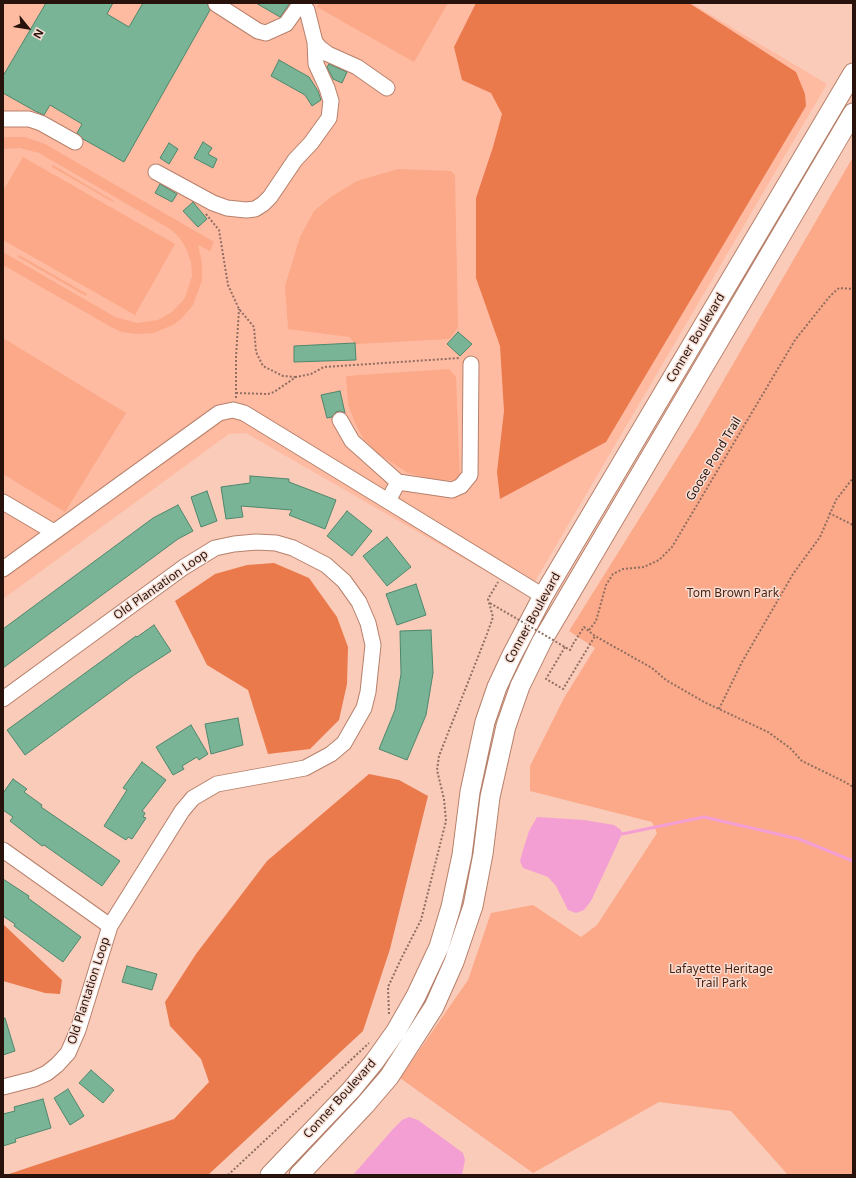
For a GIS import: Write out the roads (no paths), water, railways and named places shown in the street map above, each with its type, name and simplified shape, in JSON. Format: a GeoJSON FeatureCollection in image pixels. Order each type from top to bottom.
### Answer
{"type":"FeatureCollection","features":[{"type":"Feature","properties":{"kind":"main road","name":"Conner Boulevard"},"geometry":{"type":"LineString","coordinates":[[270,1175],[351,1090],[374,1062],[396,1031],[416,996],[439,947],[451,907],[462,855],[470,792],[485,722],[497,687],[510,657],[544,596],[853,73]]}},
{"type":"Feature","properties":{"kind":"main road","name":"Conner Boulevard"},"geometry":{"type":"LineString","coordinates":[[299,1175],[365,1105],[389,1076],[434,1008],[454,962],[473,906],[483,854],[490,797],[506,726],[520,686],[542,641],[562,606],[853,113]]}},
{"type":"Feature","properties":{"kind":"main road"},"geometry":{"type":"LineString","coordinates":[[544,596],[562,606]]}},
{"type":"Feature","properties":{"kind":"street"},"geometry":{"type":"LineString","coordinates":[[156,172],[213,203],[227,208],[246,210],[255,209],[270,197],[295,160],[311,143],[329,118],[331,101],[316,64],[315,42],[307,10],[301,3],[286,24],[266,33],[258,32],[216,4]]}},
{"type":"Feature","properties":{"kind":"street"},"geometry":{"type":"LineString","coordinates":[[315,42],[328,54],[357,67],[387,88]]}},
{"type":"Feature","properties":{"kind":"street"},"geometry":{"type":"LineString","coordinates":[[3,119],[29,119],[41,123],[75,142]]}},
{"type":"Feature","properties":{"kind":"street"},"geometry":{"type":"LineString","coordinates":[[340,420],[352,441],[398,482],[452,490],[461,486],[470,475],[466,361]]}},
{"type":"Feature","properties":{"kind":"street"},"geometry":{"type":"LineString","coordinates":[[7,561],[54,532],[219,413],[233,410],[244,413],[544,596]]}},
{"type":"Feature","properties":{"kind":"street"},"geometry":{"type":"LineString","coordinates":[[388,501],[398,482]]}},
{"type":"Feature","properties":{"kind":"street"},"geometry":{"type":"LineString","coordinates":[[3,502],[54,532]]}},
{"type":"Feature","properties":{"kind":"street","name":"Old Plantation Loop"},"geometry":{"type":"LineString","coordinates":[[3,699],[184,567],[216,548],[256,542],[276,543],[293,548],[326,565],[344,581],[359,602],[368,623],[373,645],[368,692],[364,708],[344,743],[331,754],[305,768],[217,784],[193,798],[182,811],[110,926],[78,1030],[68,1053],[47,1073],[3,1087]]}},
{"type":"Feature","properties":{"kind":"street","name":"Old Plantation Loop"},"geometry":{"type":"LineString","coordinates":[[3,850],[110,926]]}},
{"type":"Feature","properties":{"kind":"waterway"},"geometry":{"type":"LineString","coordinates":[[622,834],[704,817],[799,839],[853,861]]}},
{"type":"Feature","properties":{"kind":"park label","name":"Tom Brown Park"},"geometry":{"type":"Point","coordinates":[733,594]}},
{"type":"Feature","properties":{"kind":"park label","name":"Lafayette Heritage Trail Park"},"geometry":{"type":"Point","coordinates":[721,977]}}]}
